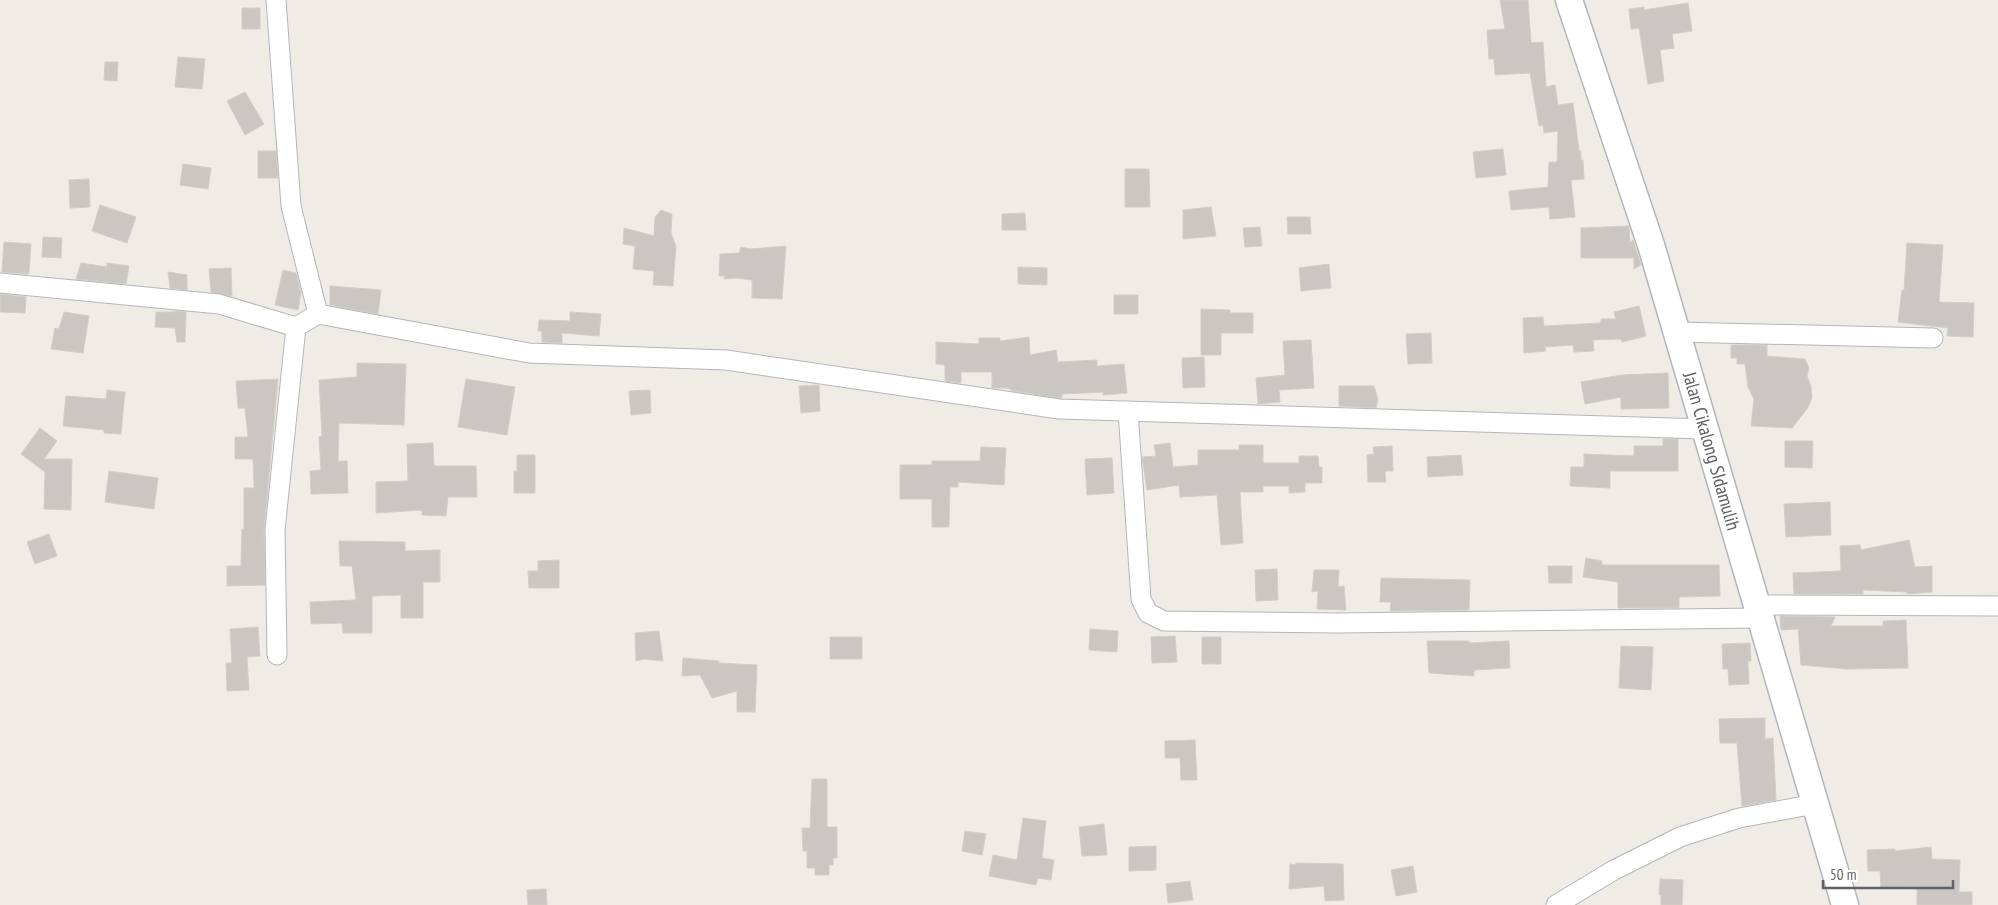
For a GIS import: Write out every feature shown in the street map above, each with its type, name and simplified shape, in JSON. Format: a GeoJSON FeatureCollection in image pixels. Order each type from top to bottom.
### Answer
{"type":"FeatureCollection","features":[{"type":"Feature","properties":{"kind":"street"},"geometry":{"type":"LineString","coordinates":[[276,0],[293,218],[318,314]]}},
{"type":"Feature","properties":{"kind":"street","name":"Jalan Cikalong SIdamulih"},"geometry":{"type":"LineString","coordinates":[[1569,0],[1651,245],[1845,905]]}},
{"type":"Feature","properties":{"kind":"street"},"geometry":{"type":"LineString","coordinates":[[0,283],[219,304],[296,326],[318,314],[529,353],[726,360],[1059,409],[1706,429]]}},
{"type":"Feature","properties":{"kind":"street"},"geometry":{"type":"LineString","coordinates":[[277,655],[274,530],[296,326]]}},
{"type":"Feature","properties":{"kind":"street"},"geometry":{"type":"LineString","coordinates":[[1677,332],[1933,338]]}},
{"type":"Feature","properties":{"kind":"street"},"geometry":{"type":"LineString","coordinates":[[1128,411],[1141,599],[1148,613],[1164,621],[1348,623],[1998,606]]}},
{"type":"Feature","properties":{"kind":"street"},"geometry":{"type":"LineString","coordinates":[[1556,905],[1614,870],[1680,837],[1736,819],[1815,804]]}},
{"type":"Feature","properties":{"kind":"building"},"geometry":{"type":"Polygon","coordinates":[[[1500,0],[1528,0],[1531,43],[1543,42],[1546,87],[1555,85],[1558,105],[1573,103],[1579,151],[1581,151],[1581,160],[1583,160],[1584,179],[1571,180],[1575,217],[1550,219],[1549,207],[1511,210],[1509,191],[1548,187],[1549,162],[1557,162],[1558,131],[1544,133],[1543,125],[1539,126],[1530,73],[1495,75],[1494,59],[1489,59],[1487,30],[1505,29],[1500,0]]]}},
{"type":"Feature","properties":{"kind":"building"},"geometry":{"type":"Polygon","coordinates":[[[1688,3],[1692,31],[1672,34],[1674,48],[1660,50],[1664,81],[1648,84],[1639,28],[1631,29],[1629,9],[1644,7],[1644,10],[1688,3]]]}},
{"type":"Feature","properties":{"kind":"building"},"geometry":{"type":"Polygon","coordinates":[[[242,8],[260,8],[260,29],[242,29],[242,8]]]}},
{"type":"Feature","properties":{"kind":"building"},"geometry":{"type":"Polygon","coordinates":[[[178,57],[205,59],[202,89],[175,87],[178,57]]]}},
{"type":"Feature","properties":{"kind":"building"},"geometry":{"type":"Polygon","coordinates":[[[105,62],[118,62],[117,81],[104,80],[105,62]]]}},
{"type":"Feature","properties":{"kind":"building"},"geometry":{"type":"Polygon","coordinates":[[[245,92],[264,124],[245,135],[227,101],[245,92]]]}},
{"type":"Feature","properties":{"kind":"building"},"geometry":{"type":"Polygon","coordinates":[[[1503,149],[1506,175],[1476,178],[1473,152],[1503,149]]]}},
{"type":"Feature","properties":{"kind":"building"},"geometry":{"type":"Polygon","coordinates":[[[258,151],[276,151],[278,178],[258,178],[258,151]]]}},
{"type":"Feature","properties":{"kind":"building"},"geometry":{"type":"Polygon","coordinates":[[[183,164],[211,168],[208,189],[180,185],[183,164]]]}},
{"type":"Feature","properties":{"kind":"building"},"geometry":{"type":"Polygon","coordinates":[[[1125,169],[1149,169],[1150,207],[1125,207],[1125,169]]]}},
{"type":"Feature","properties":{"kind":"building"},"geometry":{"type":"Polygon","coordinates":[[[89,179],[90,207],[70,208],[69,180],[89,179]]]}},
{"type":"Feature","properties":{"kind":"building"},"geometry":{"type":"Polygon","coordinates":[[[100,205],[136,217],[127,243],[92,231],[100,205]]]}},
{"type":"Feature","properties":{"kind":"building"},"geometry":{"type":"Polygon","coordinates":[[[1211,207],[1216,236],[1183,239],[1183,210],[1211,207]]]}},
{"type":"Feature","properties":{"kind":"building"},"geometry":{"type":"Polygon","coordinates":[[[661,210],[672,214],[671,233],[676,246],[673,286],[653,285],[654,271],[633,269],[635,246],[623,244],[624,228],[654,236],[655,217],[661,210]]]}},
{"type":"Feature","properties":{"kind":"building"},"geometry":{"type":"Polygon","coordinates":[[[1025,213],[1026,230],[1002,230],[1002,214],[1025,213]]]}},
{"type":"Feature","properties":{"kind":"building"},"geometry":{"type":"Polygon","coordinates":[[[1287,217],[1310,217],[1311,234],[1288,234],[1287,217]]]}},
{"type":"Feature","properties":{"kind":"building"},"geometry":{"type":"Polygon","coordinates":[[[1629,226],[1630,243],[1633,240],[1641,265],[1634,269],[1634,258],[1581,258],[1581,228],[1629,226]]]}},
{"type":"Feature","properties":{"kind":"building"},"geometry":{"type":"Polygon","coordinates":[[[1260,227],[1262,246],[1245,247],[1243,228],[1260,227]]]}},
{"type":"Feature","properties":{"kind":"building"},"geometry":{"type":"Polygon","coordinates":[[[43,237],[62,238],[61,258],[42,257],[43,237]]]}},
{"type":"Feature","properties":{"kind":"building"},"geometry":{"type":"Polygon","coordinates":[[[4,242],[31,244],[29,273],[2,272],[4,242]]]}},
{"type":"Feature","properties":{"kind":"building"},"geometry":{"type":"Polygon","coordinates":[[[1907,243],[1943,245],[1939,302],[1974,303],[1973,337],[1947,336],[1948,328],[1898,322],[1902,290],[1904,291],[1907,243]]]}},
{"type":"Feature","properties":{"kind":"building"},"geometry":{"type":"Polygon","coordinates":[[[786,246],[782,299],[752,298],[752,280],[724,279],[725,276],[719,276],[720,254],[739,253],[741,247],[750,249],[786,246]]]}},
{"type":"Feature","properties":{"kind":"building"},"geometry":{"type":"Polygon","coordinates":[[[81,263],[107,267],[107,263],[129,266],[126,284],[76,279],[81,263]]]}},
{"type":"Feature","properties":{"kind":"building"},"geometry":{"type":"Polygon","coordinates":[[[1329,264],[1331,288],[1301,291],[1299,268],[1329,264]]]}},
{"type":"Feature","properties":{"kind":"building"},"geometry":{"type":"Polygon","coordinates":[[[1018,267],[1047,268],[1047,285],[1018,284],[1018,267]]]}},
{"type":"Feature","properties":{"kind":"building"},"geometry":{"type":"Polygon","coordinates":[[[231,268],[232,296],[211,292],[209,269],[231,268]]]}},
{"type":"Feature","properties":{"kind":"building"},"geometry":{"type":"Polygon","coordinates":[[[283,270],[296,273],[301,293],[298,310],[275,305],[283,270]]]}},
{"type":"Feature","properties":{"kind":"building"},"geometry":{"type":"Polygon","coordinates":[[[168,272],[187,275],[187,290],[170,288],[168,272]]]}},
{"type":"Feature","properties":{"kind":"building"},"geometry":{"type":"Polygon","coordinates":[[[330,286],[381,290],[378,314],[330,305],[330,286]]]}},
{"type":"Feature","properties":{"kind":"building"},"geometry":{"type":"Polygon","coordinates":[[[0,294],[26,297],[25,313],[0,312],[0,294]]]}},
{"type":"Feature","properties":{"kind":"building"},"geometry":{"type":"Polygon","coordinates":[[[1114,295],[1138,295],[1138,314],[1114,314],[1114,295]]]}},
{"type":"Feature","properties":{"kind":"building"},"geometry":{"type":"Polygon","coordinates":[[[1639,306],[1646,336],[1622,342],[1621,339],[1593,340],[1594,351],[1574,352],[1573,345],[1545,347],[1546,351],[1524,353],[1523,318],[1543,317],[1544,326],[1601,323],[1601,319],[1616,319],[1614,312],[1639,306]]]}},
{"type":"Feature","properties":{"kind":"building"},"geometry":{"type":"Polygon","coordinates":[[[1201,309],[1230,310],[1230,313],[1253,313],[1253,333],[1221,333],[1221,355],[1201,355],[1201,309]]]}},
{"type":"Feature","properties":{"kind":"building"},"geometry":{"type":"Polygon","coordinates":[[[64,312],[89,316],[83,353],[51,349],[55,328],[59,329],[64,312]]]}},
{"type":"Feature","properties":{"kind":"building"},"geometry":{"type":"Polygon","coordinates":[[[156,312],[186,312],[185,342],[177,342],[175,328],[155,327],[156,312]]]}},
{"type":"Feature","properties":{"kind":"building"},"geometry":{"type":"Polygon","coordinates":[[[570,312],[601,314],[599,336],[562,333],[562,343],[542,342],[542,331],[538,331],[539,320],[570,321],[570,312]]]}},
{"type":"Feature","properties":{"kind":"building"},"geometry":{"type":"Polygon","coordinates":[[[1431,333],[1432,363],[1408,364],[1406,334],[1431,333]]]}},
{"type":"Feature","properties":{"kind":"building"},"geometry":{"type":"Polygon","coordinates":[[[1029,337],[1030,355],[1056,350],[1058,362],[1097,360],[1097,366],[1124,364],[1127,393],[1103,395],[1103,392],[1062,394],[1062,398],[1060,398],[1013,391],[1008,388],[992,388],[992,372],[961,372],[961,383],[945,381],[945,365],[936,364],[936,342],[979,344],[979,338],[1000,338],[1000,341],[1029,337]]]}},
{"type":"Feature","properties":{"kind":"building"},"geometry":{"type":"Polygon","coordinates":[[[1311,340],[1314,388],[1279,390],[1280,402],[1258,404],[1256,378],[1285,375],[1283,341],[1311,340]]]}},
{"type":"Feature","properties":{"kind":"building"},"geometry":{"type":"Polygon","coordinates":[[[1731,345],[1767,345],[1767,356],[1805,359],[1809,368],[1807,376],[1812,398],[1807,409],[1792,428],[1751,426],[1754,399],[1748,387],[1745,364],[1737,364],[1737,358],[1731,358],[1731,345]]]}},
{"type":"Feature","properties":{"kind":"building"},"geometry":{"type":"Polygon","coordinates":[[[1204,357],[1205,387],[1183,388],[1182,358],[1204,357]]]}},
{"type":"Feature","properties":{"kind":"building"},"geometry":{"type":"Polygon","coordinates":[[[357,363],[406,364],[404,425],[339,423],[338,461],[347,461],[348,493],[311,494],[310,471],[321,470],[319,437],[322,436],[319,380],[357,377],[357,363]]]}},
{"type":"Feature","properties":{"kind":"building"},"geometry":{"type":"Polygon","coordinates":[[[1668,373],[1669,408],[1621,409],[1621,397],[1585,404],[1581,382],[1622,375],[1668,373]]]}},
{"type":"Feature","properties":{"kind":"building"},"geometry":{"type":"Polygon","coordinates":[[[278,379],[264,529],[265,585],[227,586],[227,566],[241,566],[242,529],[244,529],[244,488],[254,488],[253,459],[235,459],[235,437],[248,437],[245,408],[238,408],[236,381],[278,379]]]}},
{"type":"Feature","properties":{"kind":"building"},"geometry":{"type":"Polygon","coordinates":[[[466,379],[515,387],[507,435],[458,427],[466,379]]]}},
{"type":"Feature","properties":{"kind":"building"},"geometry":{"type":"Polygon","coordinates":[[[819,385],[820,411],[801,413],[799,386],[819,385]]]}},
{"type":"Feature","properties":{"kind":"building"},"geometry":{"type":"Polygon","coordinates":[[[1339,386],[1374,386],[1378,400],[1376,408],[1339,406],[1339,386]]]}},
{"type":"Feature","properties":{"kind":"building"},"geometry":{"type":"Polygon","coordinates":[[[107,390],[125,392],[121,434],[104,433],[104,430],[63,426],[66,396],[106,399],[107,390]]]}},
{"type":"Feature","properties":{"kind":"building"},"geometry":{"type":"Polygon","coordinates":[[[650,390],[651,413],[631,415],[629,391],[650,390]]]}},
{"type":"Feature","properties":{"kind":"building"},"geometry":{"type":"Polygon","coordinates":[[[40,428],[57,441],[44,459],[72,459],[71,510],[44,509],[45,472],[21,454],[40,428]]]}},
{"type":"Feature","properties":{"kind":"building"},"geometry":{"type":"Polygon","coordinates":[[[1663,439],[1678,439],[1678,471],[1610,471],[1610,488],[1570,486],[1571,467],[1584,467],[1584,454],[1634,456],[1634,446],[1663,446],[1663,439]]]}},
{"type":"Feature","properties":{"kind":"building"},"geometry":{"type":"Polygon","coordinates":[[[1785,441],[1813,441],[1812,468],[1785,467],[1785,441]]]}},
{"type":"Feature","properties":{"kind":"building"},"geometry":{"type":"Polygon","coordinates":[[[433,443],[434,466],[476,466],[477,497],[448,497],[446,516],[422,515],[422,510],[376,513],[376,482],[408,481],[407,444],[433,443]]]}},
{"type":"Feature","properties":{"kind":"building"},"geometry":{"type":"Polygon","coordinates":[[[1170,443],[1173,467],[1198,465],[1198,450],[1239,450],[1239,445],[1263,445],[1263,463],[1299,463],[1299,456],[1318,456],[1319,467],[1322,467],[1322,483],[1305,483],[1305,492],[1289,493],[1289,486],[1263,486],[1263,492],[1240,492],[1243,543],[1221,545],[1217,495],[1180,497],[1179,485],[1147,490],[1142,457],[1156,456],[1154,445],[1170,443]]]}},
{"type":"Feature","properties":{"kind":"building"},"geometry":{"type":"Polygon","coordinates":[[[1392,446],[1393,471],[1385,471],[1386,482],[1368,482],[1367,455],[1374,454],[1373,447],[1392,446]]]}},
{"type":"Feature","properties":{"kind":"building"},"geometry":{"type":"Polygon","coordinates":[[[981,447],[1006,448],[1004,485],[958,482],[958,487],[950,487],[949,527],[932,527],[932,499],[900,499],[900,465],[932,465],[932,461],[980,461],[981,447]]]}},
{"type":"Feature","properties":{"kind":"building"},"geometry":{"type":"Polygon","coordinates":[[[517,455],[535,455],[535,493],[514,493],[514,471],[517,471],[517,455]]]}},
{"type":"Feature","properties":{"kind":"building"},"geometry":{"type":"Polygon","coordinates":[[[1461,455],[1463,475],[1428,477],[1427,457],[1461,455]]]}},
{"type":"Feature","properties":{"kind":"building"},"geometry":{"type":"Polygon","coordinates":[[[1112,458],[1114,493],[1087,495],[1085,459],[1112,458]]]}},
{"type":"Feature","properties":{"kind":"building"},"geometry":{"type":"Polygon","coordinates":[[[109,471],[158,478],[154,509],[105,502],[109,471]]]}},
{"type":"Feature","properties":{"kind":"building"},"geometry":{"type":"Polygon","coordinates":[[[1830,502],[1831,535],[1786,537],[1784,504],[1830,502]]]}},
{"type":"Feature","properties":{"kind":"building"},"geometry":{"type":"Polygon","coordinates":[[[49,534],[57,556],[35,564],[27,542],[49,534]]]}},
{"type":"Feature","properties":{"kind":"building"},"geometry":{"type":"Polygon","coordinates":[[[1909,540],[1915,567],[1932,566],[1932,592],[1907,594],[1907,592],[1863,590],[1863,594],[1794,594],[1793,573],[1841,571],[1840,546],[1860,545],[1861,550],[1909,540]]]}},
{"type":"Feature","properties":{"kind":"building"},"geometry":{"type":"Polygon","coordinates":[[[339,541],[405,542],[405,551],[440,550],[440,582],[423,582],[423,618],[401,618],[401,595],[372,596],[372,633],[343,633],[342,623],[311,624],[310,602],[356,600],[352,566],[340,566],[339,541]]]}},
{"type":"Feature","properties":{"kind":"building"},"geometry":{"type":"Polygon","coordinates":[[[1586,558],[1602,561],[1602,565],[1719,565],[1720,596],[1679,597],[1679,608],[1618,608],[1618,582],[1583,577],[1586,558]]]}},
{"type":"Feature","properties":{"kind":"building"},"geometry":{"type":"Polygon","coordinates":[[[559,560],[559,588],[529,588],[528,571],[538,571],[538,561],[559,560]]]}},
{"type":"Feature","properties":{"kind":"building"},"geometry":{"type":"Polygon","coordinates":[[[1548,566],[1572,566],[1572,583],[1549,583],[1548,566]]]}},
{"type":"Feature","properties":{"kind":"building"},"geometry":{"type":"Polygon","coordinates":[[[1277,569],[1278,600],[1256,601],[1255,570],[1277,569]]]}},
{"type":"Feature","properties":{"kind":"building"},"geometry":{"type":"Polygon","coordinates":[[[1314,570],[1339,570],[1338,587],[1344,586],[1346,610],[1317,609],[1318,591],[1312,592],[1314,570]]]}},
{"type":"Feature","properties":{"kind":"building"},"geometry":{"type":"Polygon","coordinates":[[[1381,578],[1470,580],[1469,610],[1390,611],[1391,602],[1380,602],[1381,578]]]}},
{"type":"Feature","properties":{"kind":"building"},"geometry":{"type":"Polygon","coordinates":[[[1780,616],[1835,617],[1831,626],[1883,626],[1883,621],[1906,620],[1908,668],[1847,669],[1801,665],[1798,629],[1781,630],[1780,616]]]}},
{"type":"Feature","properties":{"kind":"building"},"geometry":{"type":"Polygon","coordinates":[[[258,627],[260,656],[247,657],[249,690],[227,691],[226,663],[232,663],[230,629],[258,627]]]}},
{"type":"Feature","properties":{"kind":"building"},"geometry":{"type":"Polygon","coordinates":[[[1090,629],[1118,631],[1117,652],[1089,650],[1090,629]]]}},
{"type":"Feature","properties":{"kind":"building"},"geometry":{"type":"Polygon","coordinates":[[[659,631],[663,661],[644,659],[636,661],[635,633],[659,631]]]}},
{"type":"Feature","properties":{"kind":"building"},"geometry":{"type":"Polygon","coordinates":[[[1175,636],[1177,662],[1152,663],[1151,637],[1175,636]]]}},
{"type":"Feature","properties":{"kind":"building"},"geometry":{"type":"Polygon","coordinates":[[[830,637],[862,637],[862,659],[830,659],[830,637]]]}},
{"type":"Feature","properties":{"kind":"building"},"geometry":{"type":"Polygon","coordinates":[[[1202,637],[1221,637],[1221,664],[1202,664],[1202,637]]]}},
{"type":"Feature","properties":{"kind":"building"},"geometry":{"type":"Polygon","coordinates":[[[1427,641],[1469,641],[1470,643],[1509,641],[1510,668],[1474,670],[1474,676],[1429,673],[1427,641]]]}},
{"type":"Feature","properties":{"kind":"building"},"geometry":{"type":"Polygon","coordinates":[[[1750,643],[1751,661],[1748,661],[1749,684],[1729,685],[1728,669],[1723,669],[1722,644],[1750,643]]]}},
{"type":"Feature","properties":{"kind":"building"},"geometry":{"type":"Polygon","coordinates":[[[1621,646],[1653,647],[1651,690],[1619,688],[1621,646]]]}},
{"type":"Feature","properties":{"kind":"building"},"geometry":{"type":"Polygon","coordinates":[[[683,658],[719,661],[718,663],[757,665],[755,712],[737,712],[737,691],[712,698],[700,675],[682,676],[683,658]]]}},
{"type":"Feature","properties":{"kind":"building"},"geometry":{"type":"Polygon","coordinates":[[[1765,718],[1765,739],[1773,738],[1776,800],[1742,806],[1737,743],[1720,743],[1719,719],[1765,718]]]}},
{"type":"Feature","properties":{"kind":"building"},"geometry":{"type":"Polygon","coordinates":[[[1195,740],[1197,780],[1181,780],[1180,758],[1165,758],[1165,741],[1195,740]]]}},
{"type":"Feature","properties":{"kind":"building"},"geometry":{"type":"Polygon","coordinates":[[[812,779],[827,779],[827,827],[837,827],[837,858],[833,858],[833,865],[829,865],[829,875],[815,875],[815,868],[807,868],[807,851],[803,851],[802,828],[810,828],[812,779]]]}},
{"type":"Feature","properties":{"kind":"building"},"geometry":{"type":"Polygon","coordinates":[[[1023,818],[1046,821],[1042,858],[1054,860],[1051,880],[1038,878],[1036,885],[989,876],[993,855],[1017,860],[1023,818]]]}},
{"type":"Feature","properties":{"kind":"building"},"geometry":{"type":"Polygon","coordinates":[[[1104,824],[1107,855],[1082,856],[1079,827],[1104,824]]]}},
{"type":"Feature","properties":{"kind":"building"},"geometry":{"type":"Polygon","coordinates":[[[965,831],[986,834],[982,855],[962,851],[965,831]]]}},
{"type":"Feature","properties":{"kind":"building"},"geometry":{"type":"Polygon","coordinates":[[[1156,846],[1156,870],[1129,871],[1129,847],[1156,846]]]}},
{"type":"Feature","properties":{"kind":"building"},"geometry":{"type":"Polygon","coordinates":[[[1931,847],[1932,859],[1960,860],[1959,892],[1972,892],[1972,905],[1917,905],[1917,887],[1881,888],[1880,871],[1868,871],[1867,850],[1895,849],[1895,851],[1931,847]]]}},
{"type":"Feature","properties":{"kind":"building"},"geometry":{"type":"Polygon","coordinates":[[[1296,863],[1343,864],[1344,900],[1325,901],[1324,886],[1289,889],[1290,864],[1296,865],[1296,863]]]}},
{"type":"Feature","properties":{"kind":"building"},"geometry":{"type":"Polygon","coordinates":[[[1413,866],[1417,892],[1396,896],[1391,870],[1413,866]]]}},
{"type":"Feature","properties":{"kind":"building"},"geometry":{"type":"Polygon","coordinates":[[[1660,879],[1683,880],[1682,905],[1661,905],[1661,895],[1659,895],[1660,879]]]}},
{"type":"Feature","properties":{"kind":"building"},"geometry":{"type":"Polygon","coordinates":[[[1190,881],[1193,900],[1168,903],[1166,884],[1190,881]]]}},
{"type":"Feature","properties":{"kind":"building"},"geometry":{"type":"Polygon","coordinates":[[[546,889],[547,905],[528,905],[527,890],[546,889]]]}}]}
